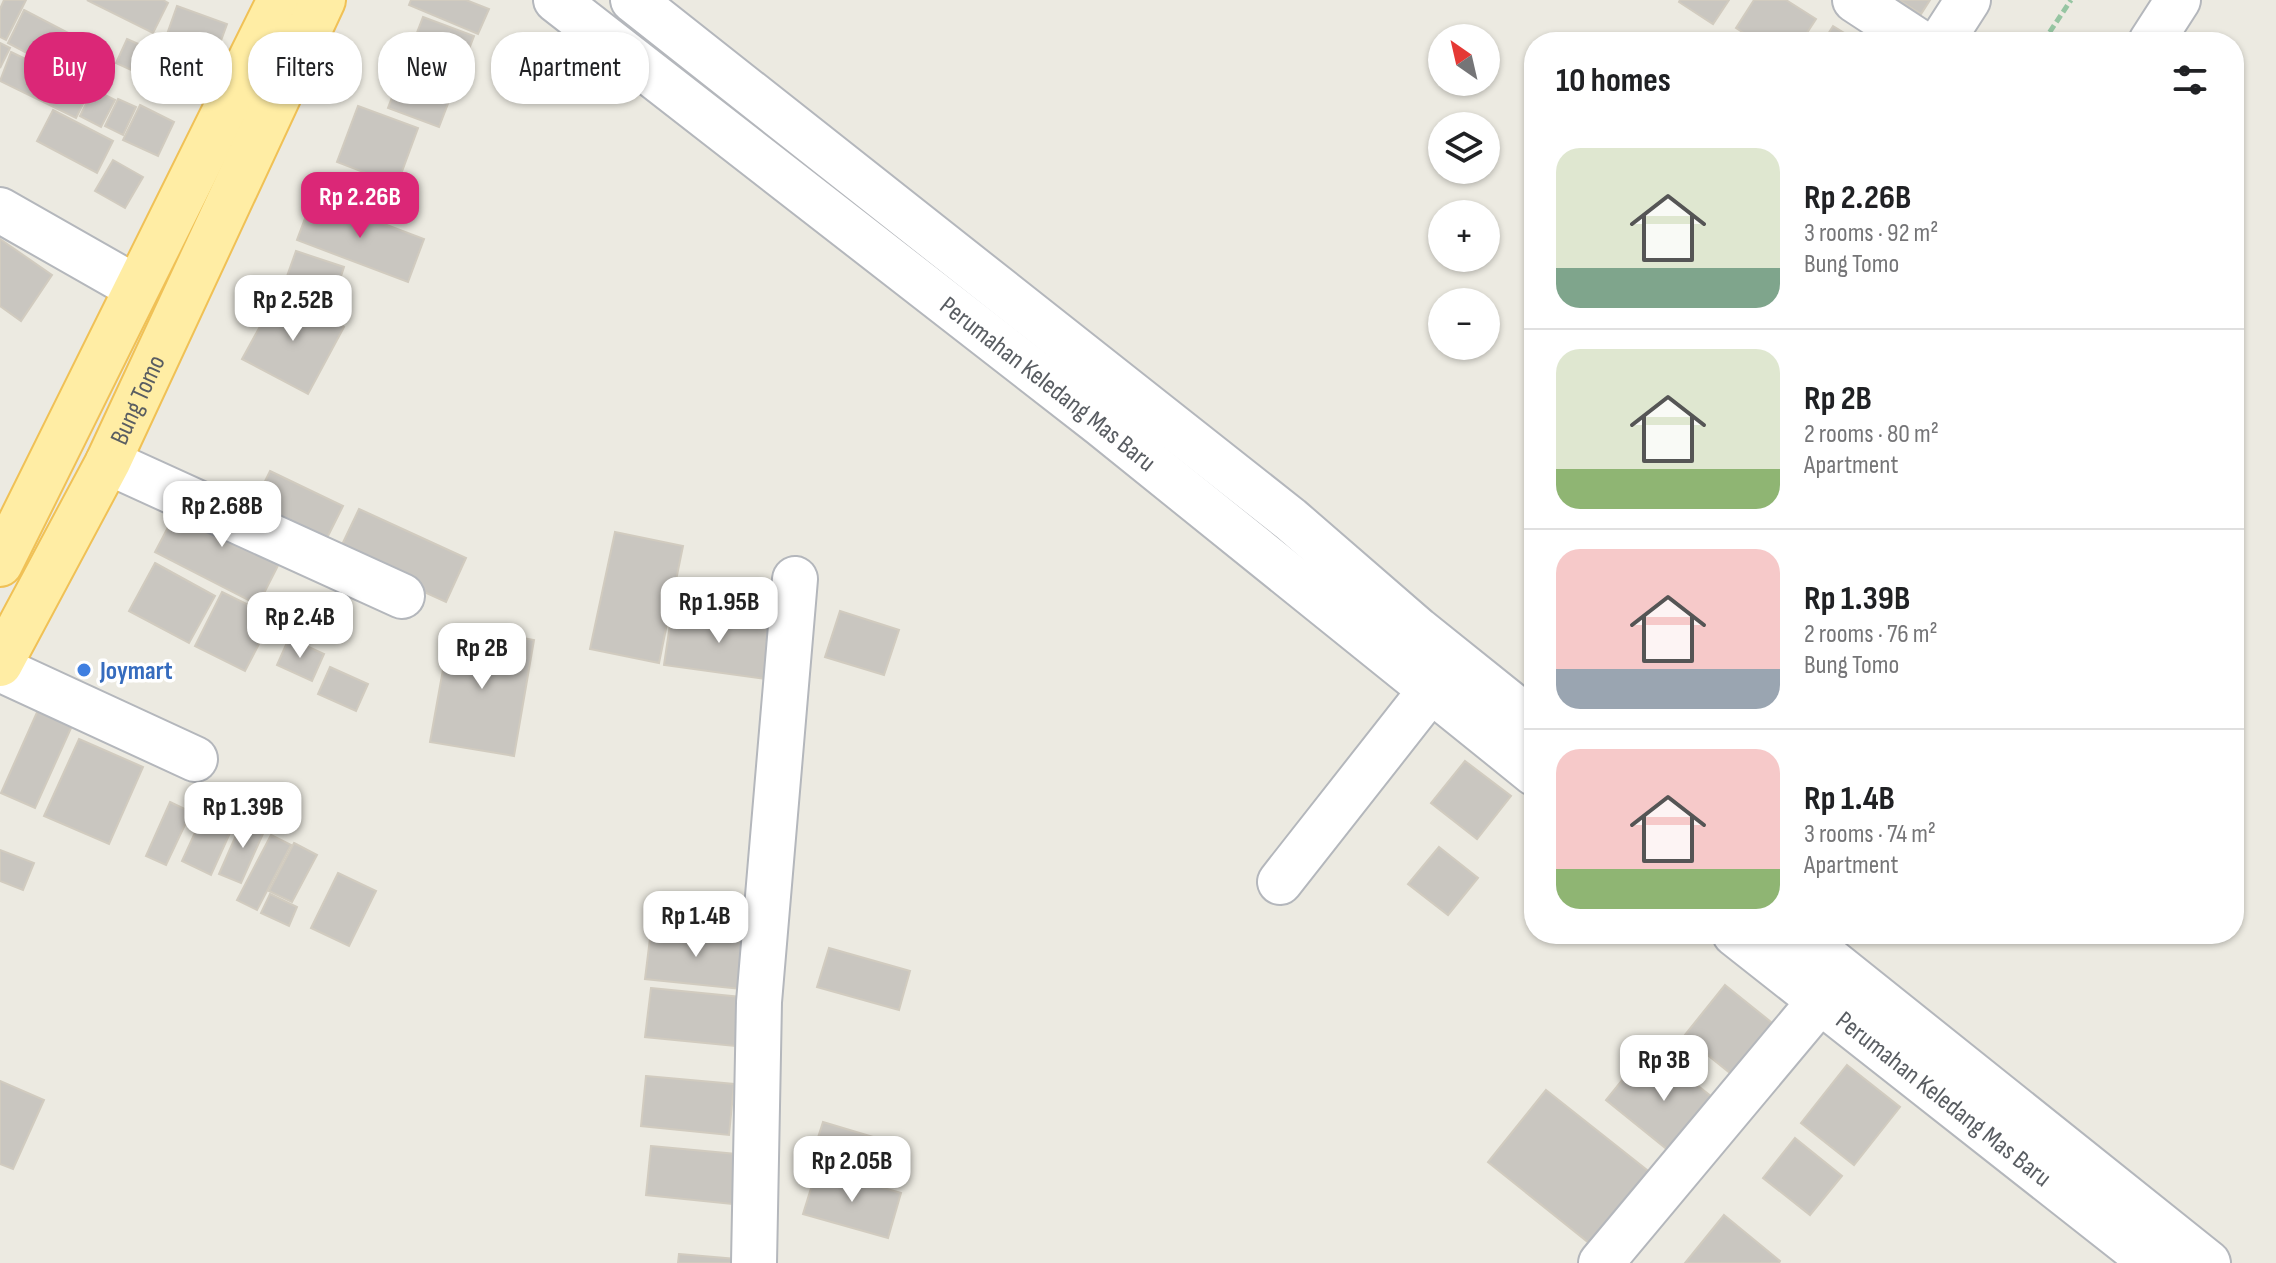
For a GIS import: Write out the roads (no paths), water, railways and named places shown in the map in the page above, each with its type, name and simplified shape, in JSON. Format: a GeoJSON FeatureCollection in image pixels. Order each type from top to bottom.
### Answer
{"type":"FeatureCollection","features":[{"type":"Feature","properties":{"kind":"main road","name":"Bung Tomo"},"geometry":{"type":"LineString","coordinates":[[0,564],[280,0]]}},
{"type":"Feature","properties":{"kind":"main road","name":"Bung Tomo"},"geometry":{"type":"LineString","coordinates":[[0,666],[108,462],[323,0]]}},
{"type":"Feature","properties":{"kind":"main road"},"geometry":{"type":"LineString","coordinates":[[131,297],[170,329]]}},
{"type":"Feature","properties":{"kind":"main road"},"geometry":{"type":"LineString","coordinates":[[36,489],[83,512]]}},
{"type":"Feature","properties":{"kind":"street","name":"Perumahan Keledang Mas Baru"},"geometry":{"type":"LineString","coordinates":[[556,0],[1101,424],[1406,646],[1430,691],[1524,765]]}},
{"type":"Feature","properties":{"kind":"street"},"geometry":{"type":"LineString","coordinates":[[633,0],[1290,519],[1406,646],[1524,717]]}},
{"type":"Feature","properties":{"kind":"street"},"geometry":{"type":"LineString","coordinates":[[1855,0],[1904,32]]}},
{"type":"Feature","properties":{"kind":"street"},"geometry":{"type":"LineString","coordinates":[[1947,32],[1968,0]]}},
{"type":"Feature","properties":{"kind":"street"},"geometry":{"type":"LineString","coordinates":[[2157,32],[2178,0]]}},
{"type":"Feature","properties":{"kind":"street"},"geometry":{"type":"LineString","coordinates":[[0,210],[131,297]]}},
{"type":"Feature","properties":{"kind":"street"},"geometry":{"type":"LineString","coordinates":[[108,462],[402,596]]}},
{"type":"Feature","properties":{"kind":"street"},"geometry":{"type":"LineString","coordinates":[[754,1263],[759,1002],[795,579]]}},
{"type":"Feature","properties":{"kind":"street"},"geometry":{"type":"LineString","coordinates":[[0,666],[195,759]]}},
{"type":"Feature","properties":{"kind":"street"},"geometry":{"type":"LineString","coordinates":[[1280,882],[1430,691]]}},
{"type":"Feature","properties":{"kind":"street","name":"Perumahan Keledang Mas Baru"},"geometry":{"type":"LineString","coordinates":[[1748,944],[2153,1263]]}},
{"type":"Feature","properties":{"kind":"street"},"geometry":{"type":"LineString","coordinates":[[1809,944],[2208,1263]]}},
{"type":"Feature","properties":{"kind":"street"},"geometry":{"type":"LineString","coordinates":[[1601,1263],[1820,1001]]}},
{"type":"Feature","properties":{"kind":"place","name":"Joymart"},"geometry":{"type":"Point","coordinates":[84,670]}}]}
